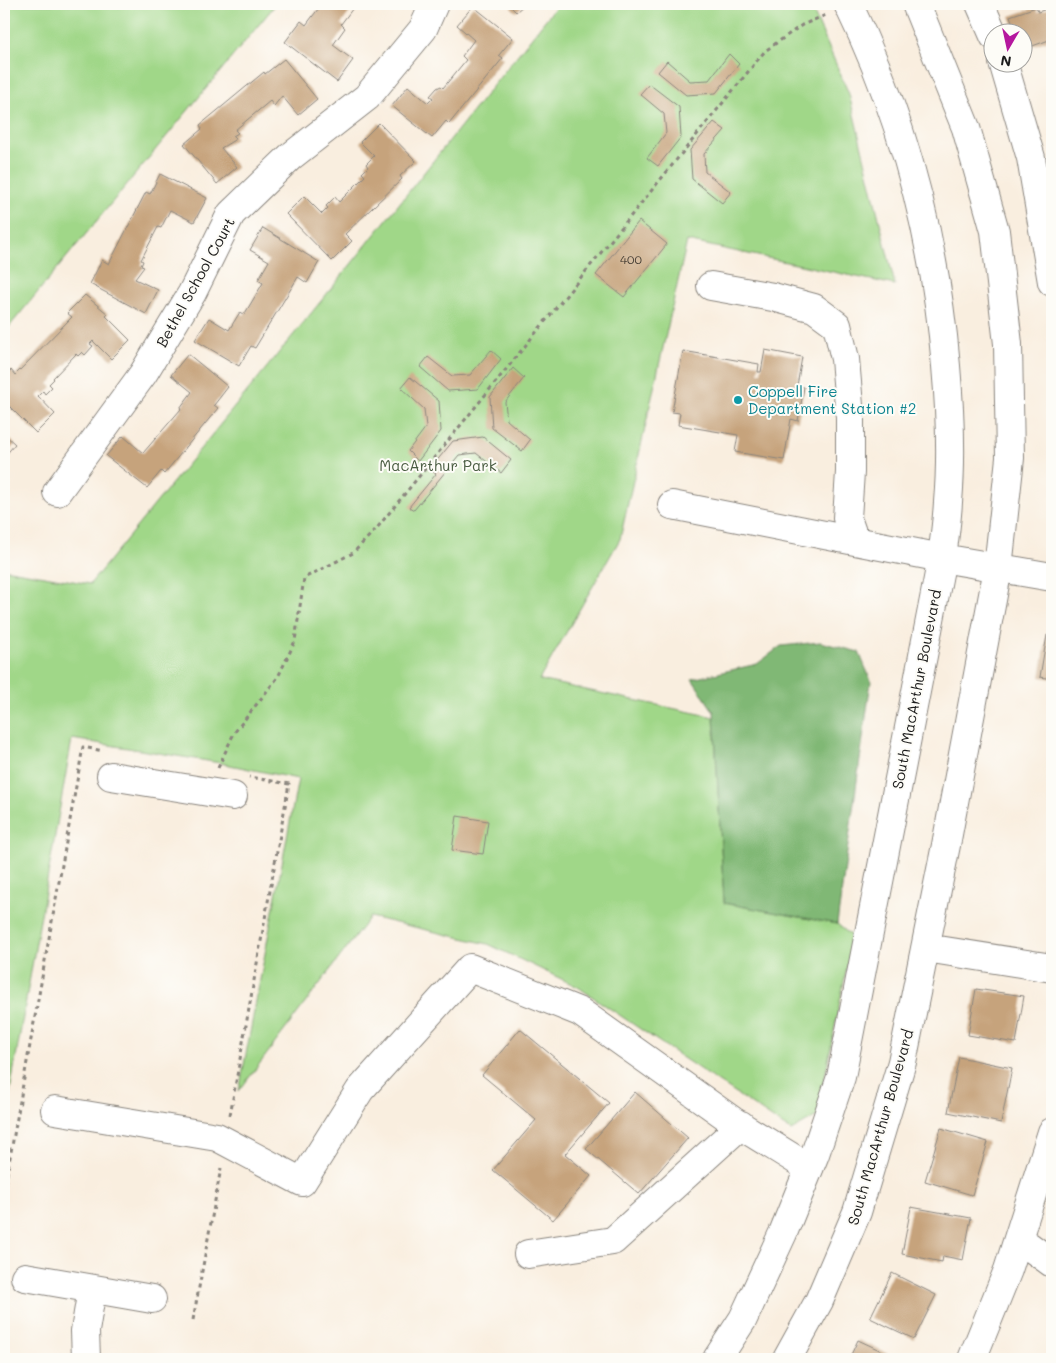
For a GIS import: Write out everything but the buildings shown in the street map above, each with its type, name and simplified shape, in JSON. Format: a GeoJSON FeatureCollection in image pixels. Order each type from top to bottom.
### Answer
{"type":"FeatureCollection","features":[{"type":"Feature","properties":{"kind":"main road","name":"Bethel School Court"},"geometry":{"type":"LineString","coordinates":[[57,492],[143,374],[192,293],[231,214],[290,158],[368,97],[423,29],[434,4]]}},
{"type":"Feature","properties":{"kind":"main road","name":"South MacArthur Boulevard"},"geometry":{"type":"LineString","coordinates":[[787,1359],[819,1301],[857,1212],[902,1062],[926,948],[998,568],[1010,458],[1008,344],[995,231],[966,128],[916,4]]}},
{"type":"Feature","properties":{"kind":"main road"},"geometry":{"type":"LineString","coordinates":[[980,4],[988,22]]}},
{"type":"Feature","properties":{"kind":"main road","name":"South MacArthur Boulevard"},"geometry":{"type":"LineString","coordinates":[[718,1359],[743,1319],[783,1233],[809,1168],[841,1077],[942,558],[948,501],[949,412],[937,283],[907,150],[872,54],[849,5]]}},
{"type":"Feature","properties":{"kind":"main road"},"geometry":{"type":"LineString","coordinates":[[1006,72],[1031,158],[1052,282]]}},
{"type":"Feature","properties":{"kind":"main road"},"geometry":{"type":"LineString","coordinates":[[711,286],[774,297],[814,308],[837,325],[845,359],[850,417],[850,472],[847,518],[855,541]]}},
{"type":"Feature","properties":{"kind":"main road"},"geometry":{"type":"LineString","coordinates":[[672,505],[942,558],[1052,577]]}},
{"type":"Feature","properties":{"kind":"main road"},"geometry":{"type":"LineString","coordinates":[[111,764],[238,786]]}},
{"type":"Feature","properties":{"kind":"main road"},"geometry":{"type":"LineString","coordinates":[[926,948],[1052,968]]}},
{"type":"Feature","properties":{"kind":"main road"},"geometry":{"type":"LineString","coordinates":[[55,1110],[217,1137],[302,1182],[360,1090],[470,968],[580,1012],[741,1126],[809,1168]]}},
{"type":"Feature","properties":{"kind":"main road"},"geometry":{"type":"LineString","coordinates":[[528,1254],[613,1241],[741,1126]]}},
{"type":"Feature","properties":{"kind":"main road"},"geometry":{"type":"LineString","coordinates":[[972,1359],[1019,1239],[1052,1132]]}},
{"type":"Feature","properties":{"kind":"main road"},"geometry":{"type":"LineString","coordinates":[[1019,1239],[1052,1263]]}},
{"type":"Feature","properties":{"kind":"main road"},"geometry":{"type":"LineString","coordinates":[[25,1277],[152,1299]]}},
{"type":"Feature","properties":{"kind":"main road"},"geometry":{"type":"LineString","coordinates":[[86,1359],[85,1330],[92,1289]]}},
{"type":"Feature","properties":{"kind":"path"},"geometry":{"type":"LineString","coordinates":[[217,771],[234,733],[278,677],[295,641],[304,578],[353,553],[377,528],[765,51],[802,25],[849,5]]}},
{"type":"Feature","properties":{"kind":"path"},"geometry":{"type":"LineString","coordinates":[[4,1192],[83,747],[111,764]]}},
{"type":"Feature","properties":{"kind":"path"},"geometry":{"type":"LineString","coordinates":[[194,1320],[289,784],[238,786]]}},
{"type":"Feature","properties":{"kind":"green space"},"geometry":{"type":"Polygon","coordinates":[[[4,4],[276,4],[4,333],[4,4]]]}},
{"type":"Feature","properties":{"kind":"green space","name":"MacArthur Park"},"geometry":{"type":"Polygon","coordinates":[[[558,4],[810,4],[849,94],[895,285],[687,241],[620,539],[539,680],[714,717],[724,903],[837,924],[853,937],[817,1116],[791,1131],[578,987],[488,944],[370,917],[239,1091],[298,779],[220,763],[72,739],[4,1125],[4,569],[90,584],[348,268],[558,4]]]}},
{"type":"Feature","properties":{"kind":"green space"},"geometry":{"type":"Polygon","coordinates":[[[820,642],[859,652],[871,681],[837,924],[724,903],[714,712],[692,679],[757,664],[781,646],[820,642]]]}},
{"type":"Feature","properties":{"kind":"place","name":"Coppell Fire Department Station #2"},"geometry":{"type":"Point","coordinates":[738,400]}}]}
